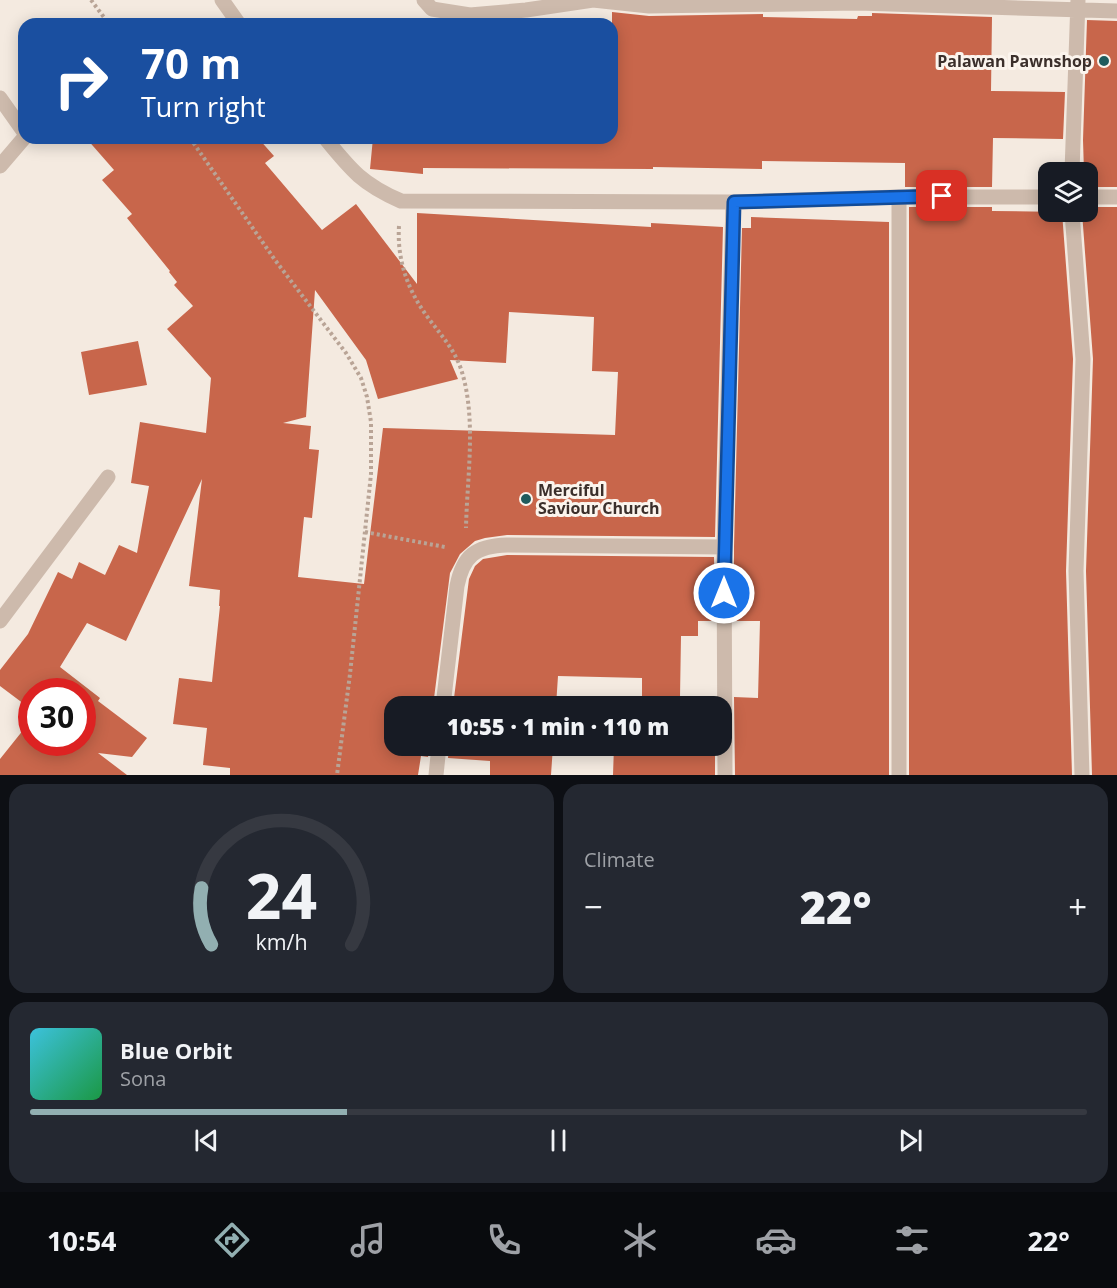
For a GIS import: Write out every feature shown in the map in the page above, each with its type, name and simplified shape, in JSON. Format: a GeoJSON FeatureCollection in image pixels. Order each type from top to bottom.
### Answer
{"type":"FeatureCollection","features":[{"type":"Feature","properties":{"kind":"street"},"geometry":{"type":"LineString","coordinates":[[222,0],[235,18]]}},
{"type":"Feature","properties":{"kind":"street"},"geometry":{"type":"LineString","coordinates":[[424,0],[432,9],[470,15],[526,10],[593,0],[649,6],[858,3],[1078,6],[1117,11]]}},
{"type":"Feature","properties":{"kind":"street"},"geometry":{"type":"LineString","coordinates":[[1072,162],[1078,6]]}},
{"type":"Feature","properties":{"kind":"street"},"geometry":{"type":"LineString","coordinates":[[0,98],[18,124]]}},
{"type":"Feature","properties":{"kind":"street"},"geometry":{"type":"LineString","coordinates":[[0,166],[19,144]]}},
{"type":"Feature","properties":{"kind":"street"},"geometry":{"type":"LineString","coordinates":[[330,144],[356,175],[377,191],[401,201],[734,202],[899,196],[1038,196]]}},
{"type":"Feature","properties":{"kind":"street"},"geometry":{"type":"LineString","coordinates":[[899,196],[900,775]]}},
{"type":"Feature","properties":{"kind":"street"},"geometry":{"type":"LineString","coordinates":[[1098,197],[1117,197]]}},
{"type":"Feature","properties":{"kind":"street"},"geometry":{"type":"LineString","coordinates":[[725,775],[724,547],[734,202]]}},
{"type":"Feature","properties":{"kind":"street"},"geometry":{"type":"LineString","coordinates":[[1073,222],[1083,359],[1076,571],[1082,775]]}},
{"type":"Feature","properties":{"kind":"street"},"geometry":{"type":"LineString","coordinates":[[0,621],[108,477]]}},
{"type":"Feature","properties":{"kind":"street"},"geometry":{"type":"LineString","coordinates":[[445,696],[460,573],[466,559],[490,545],[724,547]]}},
{"type":"Feature","properties":{"kind":"street"},"geometry":{"type":"LineString","coordinates":[[436,775],[438,756]]}},
{"type":"Feature","properties":{"kind":"path"},"geometry":{"type":"LineString","coordinates":[[92,0],[105,18]]}},
{"type":"Feature","properties":{"kind":"path"},"geometry":{"type":"LineString","coordinates":[[194,144],[275,260],[346,353],[361,378],[367,397],[371,422],[371,474],[337,775]]}},
{"type":"Feature","properties":{"kind":"path"},"geometry":{"type":"LineString","coordinates":[[401,201],[398,246],[407,279],[414,297],[451,347],[463,380],[469,435],[466,559]]}},
{"type":"Feature","properties":{"kind":"path"},"geometry":{"type":"LineString","coordinates":[[365,532],[428,542],[448,548],[466,559]]}},
{"type":"Feature","properties":{"kind":"building"},"geometry":{"type":"Polygon","coordinates":[[[612,12],[649,16],[763,14],[763,17],[857,19],[858,16],[872,16],[872,13],[992,17],[991,91],[1065,92],[1063,139],[993,138],[992,187],[905,187],[905,163],[762,161],[762,169],[423,168],[423,174],[370,169],[372,144],[618,144],[618,18],[612,18],[612,12]]]}},
{"type":"Feature","properties":{"kind":"building"},"geometry":{"type":"Polygon","coordinates":[[[1087,20],[1117,21],[1117,187],[1098,187],[1098,162],[1084,162],[1087,20]]]}},
{"type":"Feature","properties":{"kind":"building"},"geometry":{"type":"Polygon","coordinates":[[[91,144],[263,144],[274,156],[265,163],[322,230],[356,204],[417,284],[417,213],[651,227],[651,223],[723,227],[715,537],[507,535],[475,541],[460,554],[450,573],[434,696],[384,696],[384,756],[421,756],[418,775],[230,775],[230,768],[203,765],[207,728],[173,724],[179,678],[212,682],[220,590],[189,586],[202,479],[126,641],[87,623],[60,667],[74,678],[18,678],[18,700],[0,686],[0,670],[28,634],[58,572],[72,579],[79,562],[105,575],[119,545],[137,553],[149,486],[131,483],[140,422],[206,433],[211,378],[167,329],[193,306],[174,285],[177,282],[170,271],[127,218],[132,214],[102,180],[114,170],[91,144]],[[315,290],[306,417],[283,423],[311,426],[309,449],[319,450],[312,518],[304,517],[298,577],[364,584],[383,428],[615,435],[618,372],[592,371],[594,317],[509,312],[506,363],[450,360],[458,379],[378,399],[366,360],[315,290]]]}},
{"type":"Feature","properties":{"kind":"building"},"geometry":{"type":"Polygon","coordinates":[[[909,207],[992,207],[992,211],[1038,212],[1038,222],[1063,222],[1073,359],[1066,571],[1072,775],[909,775],[909,207]]]}},
{"type":"Feature","properties":{"kind":"building"},"geometry":{"type":"Polygon","coordinates":[[[1098,207],[1117,207],[1117,775],[1092,775],[1086,571],[1093,359],[1083,222],[1098,222],[1098,207]]]}},
{"type":"Feature","properties":{"kind":"building"},"geometry":{"type":"Polygon","coordinates":[[[751,217],[889,222],[889,775],[735,775],[734,697],[758,698],[760,621],[734,621],[742,228],[751,228],[751,217]]]}},
{"type":"Feature","properties":{"kind":"building"},"geometry":{"type":"Polygon","coordinates":[[[138,341],[147,385],[89,395],[81,352],[138,341]]]}},
{"type":"Feature","properties":{"kind":"building"},"geometry":{"type":"Polygon","coordinates":[[[507,555],[714,557],[715,621],[698,621],[698,636],[681,636],[680,696],[642,696],[642,678],[558,676],[557,696],[454,696],[469,579],[475,566],[483,559],[507,555]]]}},
{"type":"Feature","properties":{"kind":"building"},"geometry":{"type":"Polygon","coordinates":[[[96,695],[100,698],[98,701],[147,738],[132,757],[98,753],[127,775],[0,775],[0,759],[18,736],[18,756],[96,756],[96,695]]]}},
{"type":"Feature","properties":{"kind":"building"},"geometry":{"type":"Polygon","coordinates":[[[448,756],[552,756],[551,775],[490,775],[490,761],[448,758],[448,756]]]}},
{"type":"Feature","properties":{"kind":"building"},"geometry":{"type":"Polygon","coordinates":[[[614,756],[715,756],[715,775],[613,775],[614,756]]]}},
{"type":"Feature","properties":{"kind":"place","name":"Palawan Pawnshop"},"geometry":{"type":"Point","coordinates":[1104,61]}},
{"type":"Feature","properties":{"kind":"place","name":"Merciful Saviour Church"},"geometry":{"type":"Point","coordinates":[526,499]}},
{"type":"Feature","properties":{"kind":"route"},"geometry":{"type":"LineString","coordinates":[[724,593],[734,202],[942,196]]}}]}
